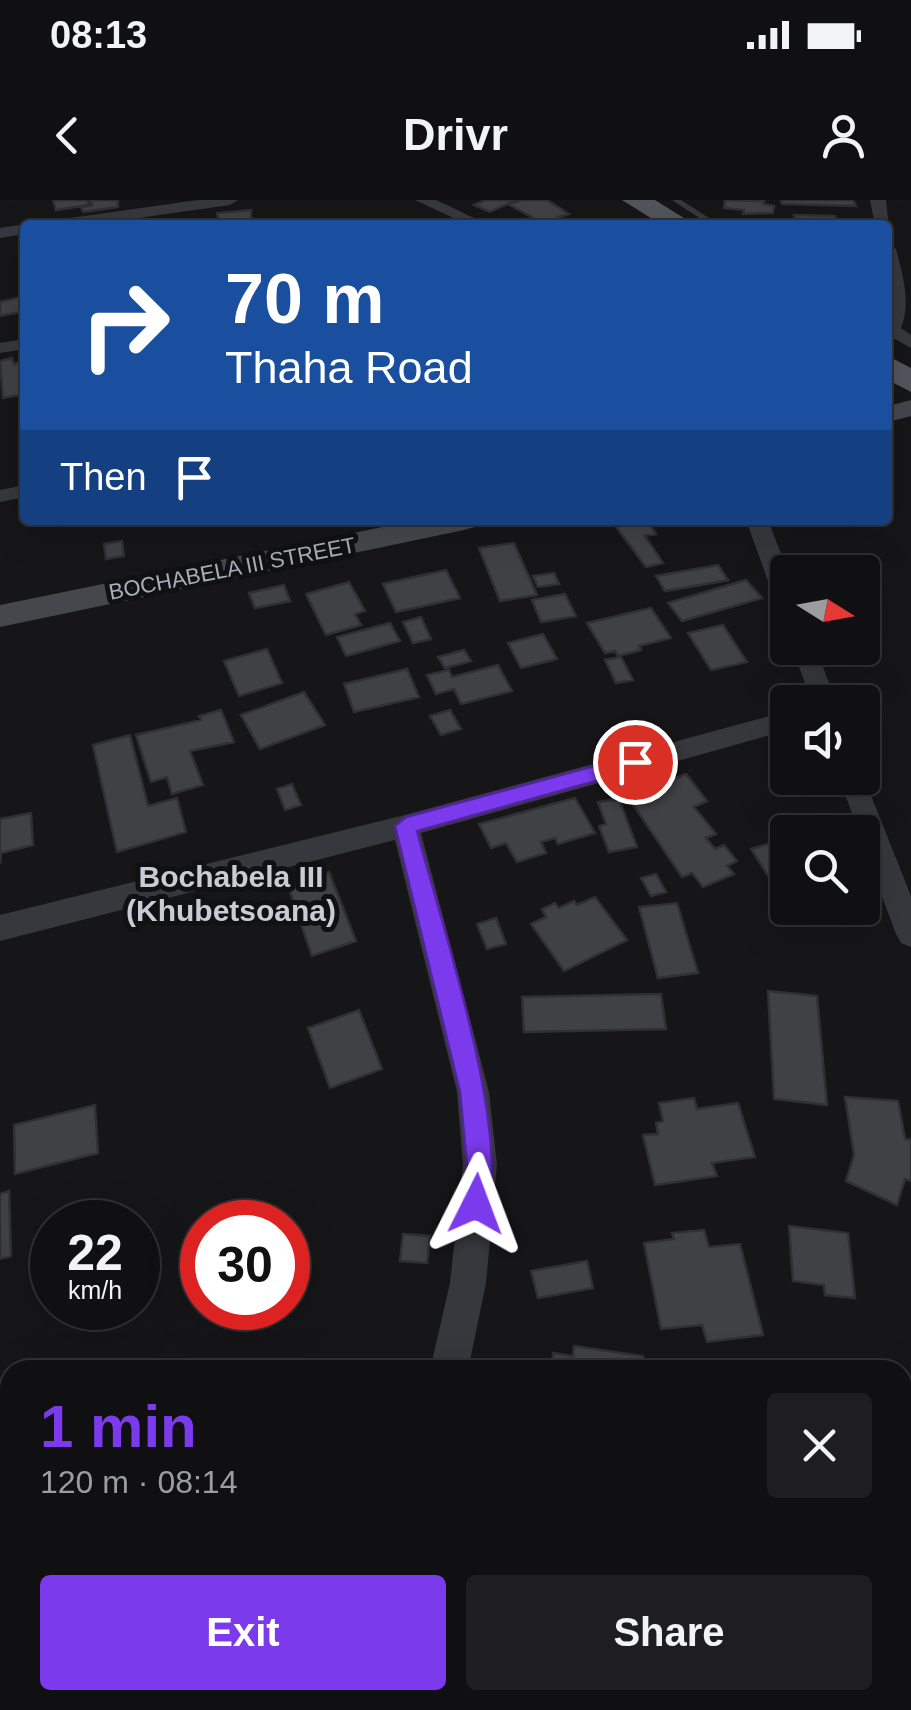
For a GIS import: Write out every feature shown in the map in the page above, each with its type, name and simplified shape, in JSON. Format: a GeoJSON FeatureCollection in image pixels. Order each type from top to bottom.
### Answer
{"type":"FeatureCollection","features":[{"type":"Feature","properties":{"kind":"main road"},"geometry":{"type":"LineString","coordinates":[[635,200],[673,220]]}},
{"type":"Feature","properties":{"kind":"street"},"geometry":{"type":"LineString","coordinates":[[154,200],[173,208]]}},
{"type":"Feature","properties":{"kind":"street"},"geometry":{"type":"LineString","coordinates":[[90,220],[230,200]]}},
{"type":"Feature","properties":{"kind":"street"},"geometry":{"type":"LineString","coordinates":[[423,200],[470,220]]}},
{"type":"Feature","properties":{"kind":"street"},"geometry":{"type":"LineString","coordinates":[[892,262],[906,308],[892,332]]}},
{"type":"Feature","properties":{"kind":"street","name":"BOCHABELA III STREET"},"geometry":{"type":"LineString","coordinates":[[0,616],[440,525]]}},
{"type":"Feature","properties":{"kind":"street"},"geometry":{"type":"LineString","coordinates":[[759,525],[770,555]]}},
{"type":"Feature","properties":{"kind":"street"},"geometry":{"type":"LineString","coordinates":[[0,928],[406,826],[770,725]]}},
{"type":"Feature","properties":{"kind":"street"},"geometry":{"type":"LineString","coordinates":[[858,795],[911,934]]}},
{"type":"Feature","properties":{"kind":"street"},"geometry":{"type":"LineString","coordinates":[[406,826],[473,1092],[480,1165],[468,1283],[451,1360]]}},
{"type":"Feature","properties":{"kind":"lane"},"geometry":{"type":"LineString","coordinates":[[676,200],[708,220]]}},
{"type":"Feature","properties":{"kind":"building"},"geometry":{"type":"Polygon","coordinates":[[[53,200],[87,200],[89,205],[56,210],[53,200]]]}},
{"type":"Feature","properties":{"kind":"building"},"geometry":{"type":"Polygon","coordinates":[[[90,200],[118,200],[118,207],[83,212],[81,207],[92,205],[90,200]]]}},
{"type":"Feature","properties":{"kind":"building"},"geometry":{"type":"Polygon","coordinates":[[[485,200],[516,200],[490,212],[474,205],[485,200]]]}},
{"type":"Feature","properties":{"kind":"building"},"geometry":{"type":"Polygon","coordinates":[[[547,200],[569,214],[559,217],[564,220],[537,220],[508,204],[547,200]]]}},
{"type":"Feature","properties":{"kind":"building"},"geometry":{"type":"Polygon","coordinates":[[[725,200],[764,201],[763,204],[774,206],[773,213],[743,214],[744,210],[724,208],[725,200]]]}},
{"type":"Feature","properties":{"kind":"building"},"geometry":{"type":"Polygon","coordinates":[[[781,200],[853,200],[856,206],[782,204],[781,200]]]}},
{"type":"Feature","properties":{"kind":"building"},"geometry":{"type":"Polygon","coordinates":[[[251,210],[251,220],[219,220],[217,213],[251,210]]]}},
{"type":"Feature","properties":{"kind":"building"},"geometry":{"type":"Polygon","coordinates":[[[794,215],[835,216],[836,220],[796,220],[794,215]]]}},
{"type":"Feature","properties":{"kind":"building"},"geometry":{"type":"Polygon","coordinates":[[[20,297],[20,312],[0,316],[0,302],[20,297]]]}},
{"type":"Feature","properties":{"kind":"building"},"geometry":{"type":"Polygon","coordinates":[[[12,358],[14,364],[20,362],[20,395],[3,398],[0,361],[12,358]]]}},
{"type":"Feature","properties":{"kind":"building"},"geometry":{"type":"Polygon","coordinates":[[[615,525],[650,525],[656,534],[645,536],[663,563],[646,567],[615,525]]]}},
{"type":"Feature","properties":{"kind":"building"},"geometry":{"type":"Polygon","coordinates":[[[122,541],[124,556],[106,559],[104,544],[122,541]]]}},
{"type":"Feature","properties":{"kind":"building"},"geometry":{"type":"Polygon","coordinates":[[[514,543],[537,595],[500,601],[479,548],[514,543]]]}},
{"type":"Feature","properties":{"kind":"building"},"geometry":{"type":"Polygon","coordinates":[[[718,565],[728,580],[665,591],[656,576],[718,565]]]}},
{"type":"Feature","properties":{"kind":"building"},"geometry":{"type":"Polygon","coordinates":[[[446,570],[460,598],[396,612],[383,584],[446,570]]]}},
{"type":"Feature","properties":{"kind":"building"},"geometry":{"type":"Polygon","coordinates":[[[554,573],[559,584],[538,587],[533,576],[554,573]]]}},
{"type":"Feature","properties":{"kind":"building"},"geometry":{"type":"Polygon","coordinates":[[[746,580],[762,598],[682,621],[668,603],[746,580]]]}},
{"type":"Feature","properties":{"kind":"building"},"geometry":{"type":"Polygon","coordinates":[[[349,582],[365,611],[355,614],[361,625],[326,635],[306,594],[349,582]]]}},
{"type":"Feature","properties":{"kind":"building"},"geometry":{"type":"Polygon","coordinates":[[[284,585],[290,601],[255,608],[249,593],[284,585]]]}},
{"type":"Feature","properties":{"kind":"building"},"geometry":{"type":"Polygon","coordinates":[[[565,594],[576,616],[541,622],[532,600],[565,594]]]}},
{"type":"Feature","properties":{"kind":"building"},"geometry":{"type":"Polygon","coordinates":[[[651,608],[671,638],[618,656],[615,651],[605,653],[587,623],[651,608]]]}},
{"type":"Feature","properties":{"kind":"building"},"geometry":{"type":"Polygon","coordinates":[[[421,617],[431,639],[413,643],[403,622],[421,617]]]}},
{"type":"Feature","properties":{"kind":"building"},"geometry":{"type":"Polygon","coordinates":[[[390,623],[400,641],[346,656],[337,637],[390,623]]]}},
{"type":"Feature","properties":{"kind":"building"},"geometry":{"type":"Polygon","coordinates":[[[723,625],[747,662],[711,670],[688,633],[723,625]]]}},
{"type":"Feature","properties":{"kind":"building"},"geometry":{"type":"Polygon","coordinates":[[[543,634],[557,659],[521,668],[508,643],[543,634]]]}},
{"type":"Feature","properties":{"kind":"building"},"geometry":{"type":"Polygon","coordinates":[[[267,649],[282,683],[239,696],[224,661],[267,649]]]}},
{"type":"Feature","properties":{"kind":"building"},"geometry":{"type":"Polygon","coordinates":[[[464,650],[471,661],[445,668],[438,657],[464,650]]]}},
{"type":"Feature","properties":{"kind":"building"},"geometry":{"type":"Polygon","coordinates":[[[621,657],[633,680],[616,683],[605,660],[621,657]]]}},
{"type":"Feature","properties":{"kind":"building"},"geometry":{"type":"Polygon","coordinates":[[[498,665],[512,691],[461,704],[454,689],[436,694],[427,675],[449,670],[452,677],[498,665]]]}},
{"type":"Feature","properties":{"kind":"building"},"geometry":{"type":"Polygon","coordinates":[[[407,669],[419,697],[354,712],[344,684],[407,669]]]}},
{"type":"Feature","properties":{"kind":"building"},"geometry":{"type":"Polygon","coordinates":[[[304,692],[325,725],[260,749],[241,715],[304,692]]]}},
{"type":"Feature","properties":{"kind":"building"},"geometry":{"type":"Polygon","coordinates":[[[221,710],[234,742],[190,751],[203,785],[172,794],[167,777],[151,782],[136,735],[201,720],[199,716],[221,710]]]}},
{"type":"Feature","properties":{"kind":"building"},"geometry":{"type":"Polygon","coordinates":[[[450,710],[461,729],[441,735],[430,716],[450,710]]]}},
{"type":"Feature","properties":{"kind":"building"},"geometry":{"type":"Polygon","coordinates":[[[130,735],[148,806],[177,798],[186,832],[117,852],[93,745],[130,735]]]}},
{"type":"Feature","properties":{"kind":"building"},"geometry":{"type":"Polygon","coordinates":[[[686,774],[707,801],[694,807],[716,834],[706,838],[715,849],[724,845],[737,861],[727,866],[734,874],[703,887],[692,873],[682,877],[628,797],[686,774]]]}},
{"type":"Feature","properties":{"kind":"building"},"geometry":{"type":"Polygon","coordinates":[[[292,784],[301,805],[285,810],[277,789],[292,784]]]}},
{"type":"Feature","properties":{"kind":"building"},"geometry":{"type":"Polygon","coordinates":[[[575,798],[595,833],[558,844],[555,838],[541,842],[546,853],[517,862],[506,843],[491,848],[479,824],[575,798]]]}},
{"type":"Feature","properties":{"kind":"building"},"geometry":{"type":"Polygon","coordinates":[[[619,799],[637,847],[609,852],[599,826],[606,824],[598,802],[619,799]]]}},
{"type":"Feature","properties":{"kind":"building"},"geometry":{"type":"Polygon","coordinates":[[[31,813],[33,845],[1,853],[0,864],[0,819],[31,813]]]}},
{"type":"Feature","properties":{"kind":"building"},"geometry":{"type":"Polygon","coordinates":[[[770,843],[770,879],[751,849],[770,843]]]}},
{"type":"Feature","properties":{"kind":"building"},"geometry":{"type":"Polygon","coordinates":[[[329,872],[356,941],[312,956],[288,886],[329,872]]]}},
{"type":"Feature","properties":{"kind":"building"},"geometry":{"type":"Polygon","coordinates":[[[656,874],[666,892],[651,896],[641,878],[656,874]]]}},
{"type":"Feature","properties":{"kind":"building"},"geometry":{"type":"Polygon","coordinates":[[[595,897],[627,940],[564,971],[531,924],[546,917],[542,909],[555,903],[559,908],[595,897]]]}},
{"type":"Feature","properties":{"kind":"building"},"geometry":{"type":"Polygon","coordinates":[[[677,903],[698,973],[658,978],[639,907],[677,903]]]}},
{"type":"Feature","properties":{"kind":"building"},"geometry":{"type":"Polygon","coordinates":[[[496,918],[506,944],[487,949],[477,924],[496,918]]]}},
{"type":"Feature","properties":{"kind":"building"},"geometry":{"type":"Polygon","coordinates":[[[768,991],[817,996],[827,1105],[774,1099],[768,991]]]}},
{"type":"Feature","properties":{"kind":"building"},"geometry":{"type":"Polygon","coordinates":[[[661,994],[666,1029],[524,1032],[522,997],[661,994]]]}},
{"type":"Feature","properties":{"kind":"building"},"geometry":{"type":"Polygon","coordinates":[[[359,1010],[382,1069],[330,1088],[308,1028],[359,1010]]]}},
{"type":"Feature","properties":{"kind":"building"},"geometry":{"type":"Polygon","coordinates":[[[845,1097],[898,1101],[905,1139],[911,1140],[911,1181],[905,1179],[897,1205],[846,1181],[854,1155],[845,1097]]]}},
{"type":"Feature","properties":{"kind":"building"},"geometry":{"type":"Polygon","coordinates":[[[694,1098],[697,1109],[738,1103],[755,1157],[712,1163],[717,1176],[655,1185],[643,1135],[658,1134],[656,1123],[663,1121],[659,1103],[694,1098]]]}},
{"type":"Feature","properties":{"kind":"building"},"geometry":{"type":"Polygon","coordinates":[[[95,1105],[98,1153],[15,1174],[14,1125],[95,1105]]]}},
{"type":"Feature","properties":{"kind":"building"},"geometry":{"type":"Polygon","coordinates":[[[9,1191],[11,1256],[0,1259],[0,1194],[9,1191]]]}},
{"type":"Feature","properties":{"kind":"building"},"geometry":{"type":"Polygon","coordinates":[[[789,1226],[848,1233],[855,1298],[825,1295],[824,1285],[793,1281],[789,1226]]]}},
{"type":"Feature","properties":{"kind":"building"},"geometry":{"type":"Polygon","coordinates":[[[704,1230],[709,1247],[740,1244],[763,1335],[707,1342],[702,1325],[661,1329],[644,1243],[674,1239],[672,1233],[704,1230]]]}},
{"type":"Feature","properties":{"kind":"building"},"geometry":{"type":"Polygon","coordinates":[[[403,1234],[430,1236],[427,1263],[400,1261],[403,1234]]]}},
{"type":"Feature","properties":{"kind":"building"},"geometry":{"type":"Polygon","coordinates":[[[587,1261],[593,1288],[538,1298],[531,1271],[587,1261]]]}},
{"type":"Feature","properties":{"kind":"building"},"geometry":{"type":"Polygon","coordinates":[[[574,1346],[643,1356],[643,1360],[553,1360],[553,1353],[573,1356],[574,1346]]]}},
{"type":"Feature","properties":{"kind":"district","name":"Bochabela III (Khubetsoana)"},"geometry":{"type":"Point","coordinates":[231,894]}},
{"type":"Feature","properties":{"kind":"route"},"geometry":{"type":"LineString","coordinates":[[476,1204],[480,1165],[473,1092],[406,826],[635,762]]}}]}
